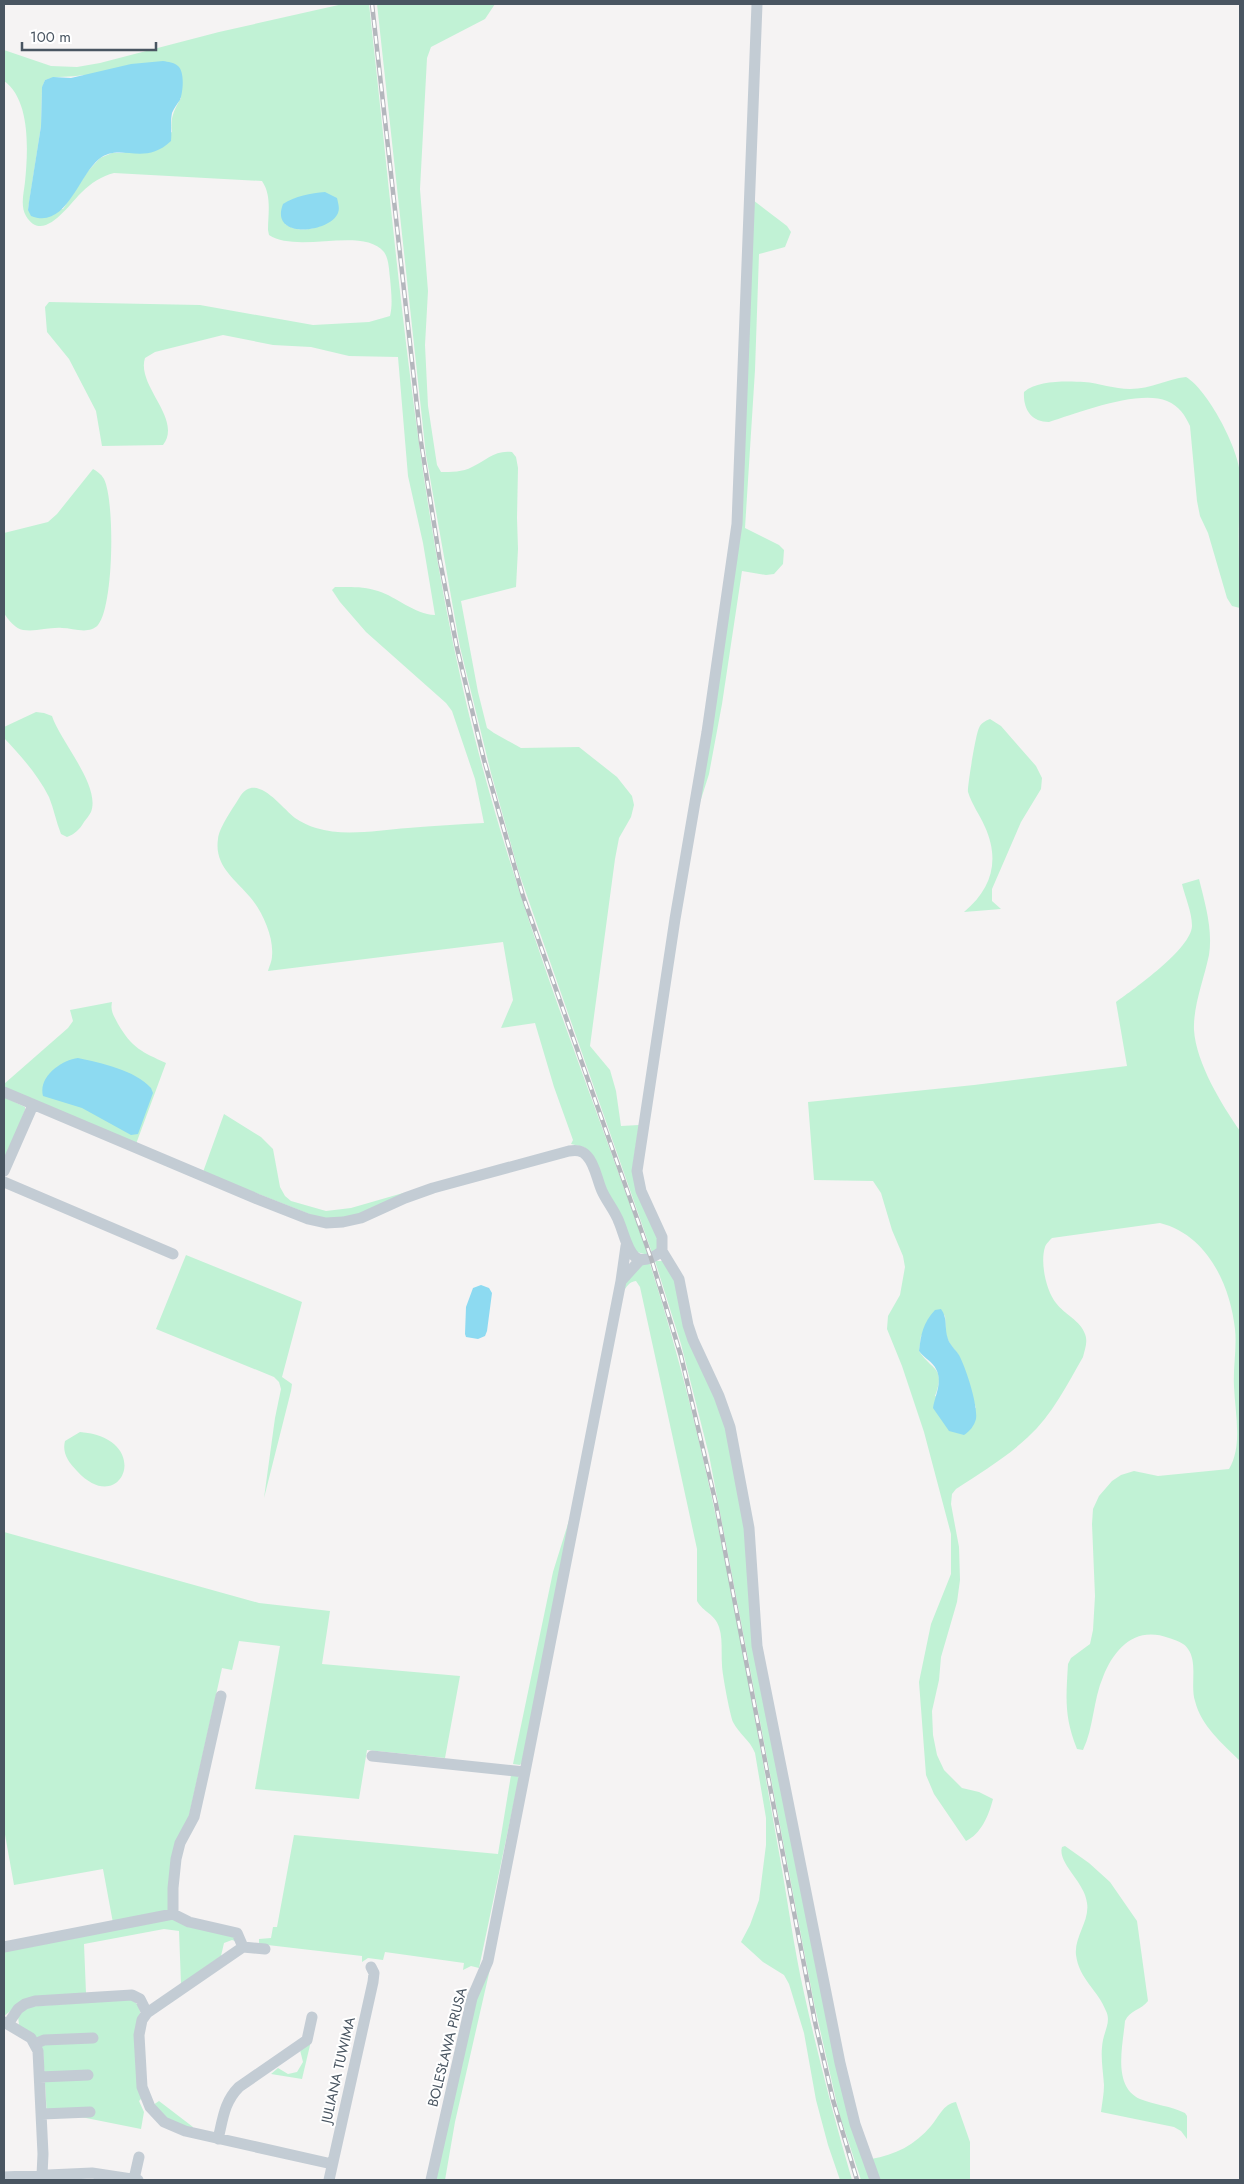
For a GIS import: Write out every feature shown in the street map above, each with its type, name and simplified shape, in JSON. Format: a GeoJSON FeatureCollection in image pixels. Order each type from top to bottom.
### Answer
{"type":"FeatureCollection","features":[{"type":"Feature","properties":{"kind":"street"},"geometry":{"type":"LineString","coordinates":[[757,4],[737,524],[707,732],[637,1161],[638,1181],[662,1236],[662,1251],[679,1279],[688,1326],[730,1426],[737,1472],[749,1528],[757,1646],[840,2063],[855,2124],[875,2180]]}},
{"type":"Feature","properties":{"kind":"street"},"geometry":{"type":"LineString","coordinates":[[4,1092],[266,1202],[308,1219],[326,1223],[352,1221],[433,1188],[578,1150],[587,1155],[590,1160],[602,1192],[618,1219],[626,1246],[634,1256],[640,1260],[646,1260],[662,1251]]}},
{"type":"Feature","properties":{"kind":"street"},"geometry":{"type":"LineString","coordinates":[[4,1171],[33,1105]]}},
{"type":"Feature","properties":{"kind":"street"},"geometry":{"type":"LineString","coordinates":[[4,1182],[174,1254]]}},
{"type":"Feature","properties":{"kind":"street","name":"BOLESŁAWA PRUSA"},"geometry":{"type":"LineString","coordinates":[[431,2180],[472,1998],[488,1961],[621,1281],[626,1246]]}},
{"type":"Feature","properties":{"kind":"street"},"geometry":{"type":"LineString","coordinates":[[621,1281],[640,1260]]}},
{"type":"Feature","properties":{"kind":"street"},"geometry":{"type":"LineString","coordinates":[[173,1914],[176,1859],[180,1843],[194,1817],[221,1696]]}},
{"type":"Feature","properties":{"kind":"street"},"geometry":{"type":"LineString","coordinates":[[372,1756],[525,1772]]}},
{"type":"Feature","properties":{"kind":"street"},"geometry":{"type":"LineString","coordinates":[[4,1947],[173,1914],[189,1922],[237,1933],[243,1947]]}},
{"type":"Feature","properties":{"kind":"street"},"geometry":{"type":"LineString","coordinates":[[265,1949],[243,1947],[147,2013],[142,2020],[139,2035],[142,2087],[146,2100],[154,2112],[172,2127],[332,2164]]}},
{"type":"Feature","properties":{"kind":"street","name":"JULIANA TUWIMA"},"geometry":{"type":"LineString","coordinates":[[329,2180],[373,1982],[372,1967]]}},
{"type":"Feature","properties":{"kind":"street"},"geometry":{"type":"LineString","coordinates":[[42,2176],[42,2114],[38,2051],[35,2044],[25,2033],[6,2023],[25,2004],[46,2000],[132,1995],[140,1999],[147,2013]]}},
{"type":"Feature","properties":{"kind":"street"},"geometry":{"type":"LineString","coordinates":[[218,2139],[230,2096],[307,2040],[312,2018]]}},
{"type":"Feature","properties":{"kind":"street"},"geometry":{"type":"LineString","coordinates":[[35,2044],[44,2040],[93,2038]]}},
{"type":"Feature","properties":{"kind":"street"},"geometry":{"type":"LineString","coordinates":[[40,2077],[88,2075]]}},
{"type":"Feature","properties":{"kind":"street"},"geometry":{"type":"LineString","coordinates":[[42,2114],[90,2112]]}},
{"type":"Feature","properties":{"kind":"street"},"geometry":{"type":"LineString","coordinates":[[4,2177],[92,2173],[136,2180],[139,2157]]}},
{"type":"Feature","properties":{"kind":"green space"},"geometry":{"type":"Polygon","coordinates":[[[343,4],[369,4],[418,434],[445,604],[463,689],[501,833],[523,904],[648,1255],[633,1251],[588,1151],[584,1147],[571,1144],[573,1140],[554,1087],[535,1023],[501,1028],[513,1000],[503,942],[268,971],[272,960],[272,949],[263,917],[250,897],[227,871],[219,857],[218,839],[224,823],[241,795],[247,789],[254,788],[269,794],[300,821],[327,831],[362,832],[484,823],[475,779],[452,711],[446,703],[366,632],[332,590],[335,587],[373,589],[420,612],[435,615],[423,543],[408,476],[398,357],[349,356],[311,347],[273,345],[223,335],[155,352],[145,358],[144,369],[167,424],[168,435],[163,445],[102,446],[96,411],[69,359],[47,332],[45,307],[49,302],[200,305],[313,325],[369,322],[390,316],[392,302],[390,278],[388,261],[384,252],[374,245],[361,241],[296,242],[281,240],[269,235],[268,199],[262,181],[114,173],[101,178],[89,186],[56,219],[48,224],[40,226],[33,224],[26,216],[23,203],[27,156],[26,127],[19,101],[13,90],[4,81],[4,50],[51,66],[77,67],[100,63],[219,32],[343,4]],[[83,75],[45,80],[42,88],[41,126],[28,210],[63,209],[88,171],[100,158],[112,153],[123,153],[172,132],[173,114],[181,98],[83,75]],[[335,217],[285,224],[304,230],[317,227],[335,217]]]}},
{"type":"Feature","properties":{"kind":"green space"},"geometry":{"type":"Polygon","coordinates":[[[377,4],[495,4],[485,19],[431,47],[427,58],[420,189],[428,291],[425,345],[428,406],[437,465],[441,472],[465,470],[500,453],[512,452],[516,457],[518,468],[518,549],[516,587],[461,601],[478,692],[487,728],[521,748],[579,747],[617,777],[632,796],[634,805],[631,817],[619,838],[615,859],[590,1046],[610,1070],[616,1091],[621,1126],[639,1125],[633,1164],[657,1236],[658,1248],[652,1253],[519,873],[491,773],[460,647],[426,455],[377,4]]]}},
{"type":"Feature","properties":{"kind":"green space"},"geometry":{"type":"Polygon","coordinates":[[[753,200],[787,226],[791,232],[785,247],[759,254],[755,370],[745,528],[779,545],[784,550],[783,564],[774,574],[766,575],[742,571],[722,704],[709,774],[696,815],[732,582],[753,200]]]}},
{"type":"Feature","properties":{"kind":"green space"},"geometry":{"type":"Polygon","coordinates":[[[1186,377],[1195,384],[1212,406],[1228,435],[1238,462],[1241,484],[1239,530],[1240,608],[1232,606],[1227,598],[1208,533],[1200,516],[1190,426],[1178,408],[1167,401],[1155,398],[1141,398],[1091,408],[1049,422],[1037,420],[1033,417],[1027,409],[1024,398],[1024,392],[1044,383],[1069,381],[1138,389],[1186,377]]]}},
{"type":"Feature","properties":{"kind":"green space"},"geometry":{"type":"Polygon","coordinates":[[[93,469],[104,479],[108,491],[111,530],[110,576],[103,614],[98,625],[90,630],[66,628],[20,629],[8,618],[3,608],[4,533],[48,522],[57,514],[93,469]]]}},
{"type":"Feature","properties":{"kind":"green space"},"geometry":{"type":"Polygon","coordinates":[[[36,712],[52,716],[85,777],[93,801],[91,812],[79,829],[67,837],[61,834],[49,797],[40,781],[4,738],[4,727],[36,712]]]}},
{"type":"Feature","properties":{"kind":"green space"},"geometry":{"type":"Polygon","coordinates":[[[990,719],[1001,726],[1036,766],[1042,778],[1041,789],[1021,822],[992,889],[992,901],[1001,909],[964,912],[981,894],[991,873],[992,851],[990,839],[968,792],[978,732],[982,723],[990,719]]]}},
{"type":"Feature","properties":{"kind":"green space"},"geometry":{"type":"Polygon","coordinates":[[[1199,879],[1206,907],[1210,936],[1209,955],[1195,1012],[1194,1030],[1196,1043],[1211,1083],[1240,1131],[1240,1761],[1213,1734],[1202,1719],[1195,1701],[1193,1661],[1188,1649],[1180,1642],[1157,1635],[1137,1637],[1120,1648],[1103,1677],[1083,1750],[1077,1749],[1073,1738],[1067,1707],[1068,1664],[1071,1658],[1090,1644],[1093,1630],[1095,1596],[1093,1509],[1099,1496],[1112,1481],[1121,1475],[1134,1471],[1158,1476],[1229,1469],[1236,1450],[1237,1440],[1234,1379],[1235,1329],[1228,1295],[1213,1264],[1191,1238],[1177,1229],[1160,1223],[1052,1238],[1046,1246],[1043,1260],[1047,1284],[1056,1303],[1083,1329],[1086,1346],[1083,1357],[1058,1399],[1037,1428],[993,1465],[956,1489],[952,1494],[951,1504],[959,1547],[960,1580],[957,1602],[941,1657],[939,1680],[932,1711],[933,1735],[937,1755],[944,1770],[962,1788],[979,1792],[993,1799],[984,1823],[976,1834],[966,1841],[934,1794],[926,1775],[919,1682],[931,1624],[951,1574],[951,1534],[924,1432],[902,1366],[887,1329],[888,1316],[900,1295],[905,1267],[903,1256],[892,1230],[881,1193],[873,1181],[814,1180],[808,1102],[974,1085],[1127,1066],[1116,1002],[1172,957],[1189,935],[1192,921],[1182,884],[1199,879]],[[945,1315],[921,1336],[919,1351],[938,1374],[939,1380],[935,1396],[976,1408],[958,1354],[946,1335],[945,1315]]]}},
{"type":"Feature","properties":{"kind":"green space"},"geometry":{"type":"Polygon","coordinates":[[[112,1002],[114,1016],[128,1039],[144,1052],[166,1063],[136,1144],[4,1087],[4,1084],[68,1028],[73,1021],[70,1010],[112,1002]]]}},
{"type":"Feature","properties":{"kind":"green space"},"geometry":{"type":"Polygon","coordinates":[[[4,1097],[25,1107],[25,1110],[4,1163],[4,1097]]]}},
{"type":"Feature","properties":{"kind":"green space"},"geometry":{"type":"Polygon","coordinates":[[[224,1114],[261,1137],[273,1149],[280,1187],[285,1196],[291,1201],[326,1211],[351,1208],[403,1193],[357,1216],[322,1219],[203,1172],[224,1114]]]}},
{"type":"Feature","properties":{"kind":"green space"},"geometry":{"type":"Polygon","coordinates":[[[186,1255],[302,1302],[282,1377],[292,1384],[291,1391],[264,1498],[281,1389],[279,1382],[274,1377],[156,1329],[186,1255]]]}},
{"type":"Feature","properties":{"kind":"green space"},"geometry":{"type":"Polygon","coordinates":[[[655,1261],[664,1261],[668,1264],[723,1411],[745,1524],[782,1789],[872,2180],[861,2180],[839,2113],[814,2003],[709,1455],[681,1344],[655,1261]]]}},
{"type":"Feature","properties":{"kind":"green space"},"geometry":{"type":"Polygon","coordinates":[[[643,1264],[650,1264],[672,1337],[709,1484],[739,1633],[800,1976],[826,2087],[852,2180],[840,2180],[828,2145],[816,2100],[804,2033],[789,1984],[784,1975],[763,1962],[741,1942],[750,1925],[759,1900],[766,1845],[766,1818],[755,1753],[735,1726],[730,1711],[722,1669],[719,1627],[715,1619],[697,1601],[697,1549],[640,1287],[636,1281],[628,1285],[623,1292],[625,1283],[643,1264]]]}},
{"type":"Feature","properties":{"kind":"green space"},"geometry":{"type":"Polygon","coordinates":[[[80,1432],[103,1437],[118,1448],[124,1460],[124,1472],[118,1482],[107,1486],[93,1484],[71,1464],[66,1457],[65,1441],[80,1432]]]}},
{"type":"Feature","properties":{"kind":"green space"},"geometry":{"type":"Polygon","coordinates":[[[571,1514],[522,1762],[520,1765],[513,1764],[553,1572],[571,1514]]]}},
{"type":"Feature","properties":{"kind":"green space"},"geometry":{"type":"Polygon","coordinates":[[[4,1532],[259,1603],[330,1611],[322,1664],[460,1676],[445,1758],[367,1750],[359,1799],[255,1789],[280,1646],[239,1641],[232,1670],[222,1668],[168,1910],[113,1923],[103,1869],[14,1885],[4,1829],[4,1532]]]}},
{"type":"Feature","properties":{"kind":"green space"},"geometry":{"type":"Polygon","coordinates":[[[511,1775],[518,1776],[519,1778],[479,1968],[471,1966],[463,1970],[464,1963],[385,1952],[383,1960],[368,1958],[362,1962],[362,1956],[259,1944],[259,1939],[271,1938],[273,1927],[277,1927],[294,1835],[498,1854],[511,1775]]]}},
{"type":"Feature","properties":{"kind":"green space"},"geometry":{"type":"Polygon","coordinates":[[[1065,1846],[1089,1863],[1110,1882],[1137,1921],[1148,2001],[1130,2014],[1125,2021],[1121,2053],[1122,2075],[1131,2093],[1140,2099],[1185,2113],[1187,2116],[1187,2139],[1181,2131],[1174,2127],[1101,2112],[1104,2085],[1102,2046],[1108,2018],[1103,2004],[1081,1971],[1076,1955],[1077,1942],[1086,1916],[1087,1903],[1082,1888],[1064,1860],[1062,1847],[1065,1846]]]}},
{"type":"Feature","properties":{"kind":"green space"},"geometry":{"type":"Polygon","coordinates":[[[172,1918],[234,1936],[235,1941],[232,1940],[224,1943],[221,1956],[181,1984],[179,1931],[164,1929],[84,1944],[86,1993],[26,1999],[4,2016],[4,1950],[172,1918]]]}},
{"type":"Feature","properties":{"kind":"green space"},"geometry":{"type":"Polygon","coordinates":[[[490,1969],[455,2122],[445,2180],[436,2180],[476,1997],[490,1969]]]}},
{"type":"Feature","properties":{"kind":"green space"},"geometry":{"type":"Polygon","coordinates":[[[131,1999],[137,2004],[140,2011],[141,2099],[139,2101],[144,2112],[141,2129],[76,2116],[47,2117],[43,2050],[19,2025],[18,2016],[25,2007],[131,1999]]]}},
{"type":"Feature","properties":{"kind":"green space"},"geometry":{"type":"Polygon","coordinates":[[[311,2041],[302,2079],[271,2074],[278,2068],[288,2074],[297,2072],[303,2062],[300,2050],[311,2041]]]}},
{"type":"Feature","properties":{"kind":"green space"},"geometry":{"type":"Polygon","coordinates":[[[159,2101],[193,2127],[192,2129],[167,2119],[153,2105],[159,2101]]]}},
{"type":"Feature","properties":{"kind":"green space"},"geometry":{"type":"Polygon","coordinates":[[[956,2102],[970,2142],[970,2180],[878,2180],[871,2159],[896,2152],[911,2144],[925,2133],[944,2108],[956,2102]]]}},
{"type":"Feature","properties":{"kind":"water"},"geometry":{"type":"Polygon","coordinates":[[[163,61],[178,66],[182,73],[183,87],[180,100],[172,113],[171,141],[161,149],[142,154],[107,154],[91,167],[62,209],[53,215],[43,218],[31,216],[28,210],[41,126],[42,87],[45,80],[53,77],[71,78],[131,64],[163,61]]]}},
{"type":"Feature","properties":{"kind":"water"},"geometry":{"type":"Polygon","coordinates":[[[325,192],[337,198],[339,211],[333,220],[324,225],[302,230],[292,228],[285,223],[281,216],[283,204],[303,195],[325,192]]]}},
{"type":"Feature","properties":{"kind":"water"},"geometry":{"type":"Polygon","coordinates":[[[78,1058],[127,1072],[136,1076],[151,1088],[153,1093],[138,1134],[131,1135],[82,1108],[43,1096],[42,1089],[47,1076],[58,1066],[71,1059],[78,1058]]]}},
{"type":"Feature","properties":{"kind":"water"},"geometry":{"type":"Polygon","coordinates":[[[481,1285],[489,1288],[492,1293],[487,1331],[485,1336],[478,1339],[466,1337],[466,1307],[473,1288],[481,1285]]]}},
{"type":"Feature","properties":{"kind":"water"},"geometry":{"type":"Polygon","coordinates":[[[941,1309],[948,1339],[962,1361],[975,1405],[975,1422],[972,1428],[964,1435],[949,1431],[933,1408],[939,1384],[938,1374],[933,1364],[919,1351],[925,1324],[935,1310],[941,1309]]]}},
{"type":"Feature","properties":{"kind":"railway"},"geometry":{"type":"LineString","coordinates":[[372,4],[421,442],[440,561],[457,648],[484,760],[523,896],[651,1258],[681,1356],[716,1504],[815,2022],[833,2100],[857,2180]]}}]}
